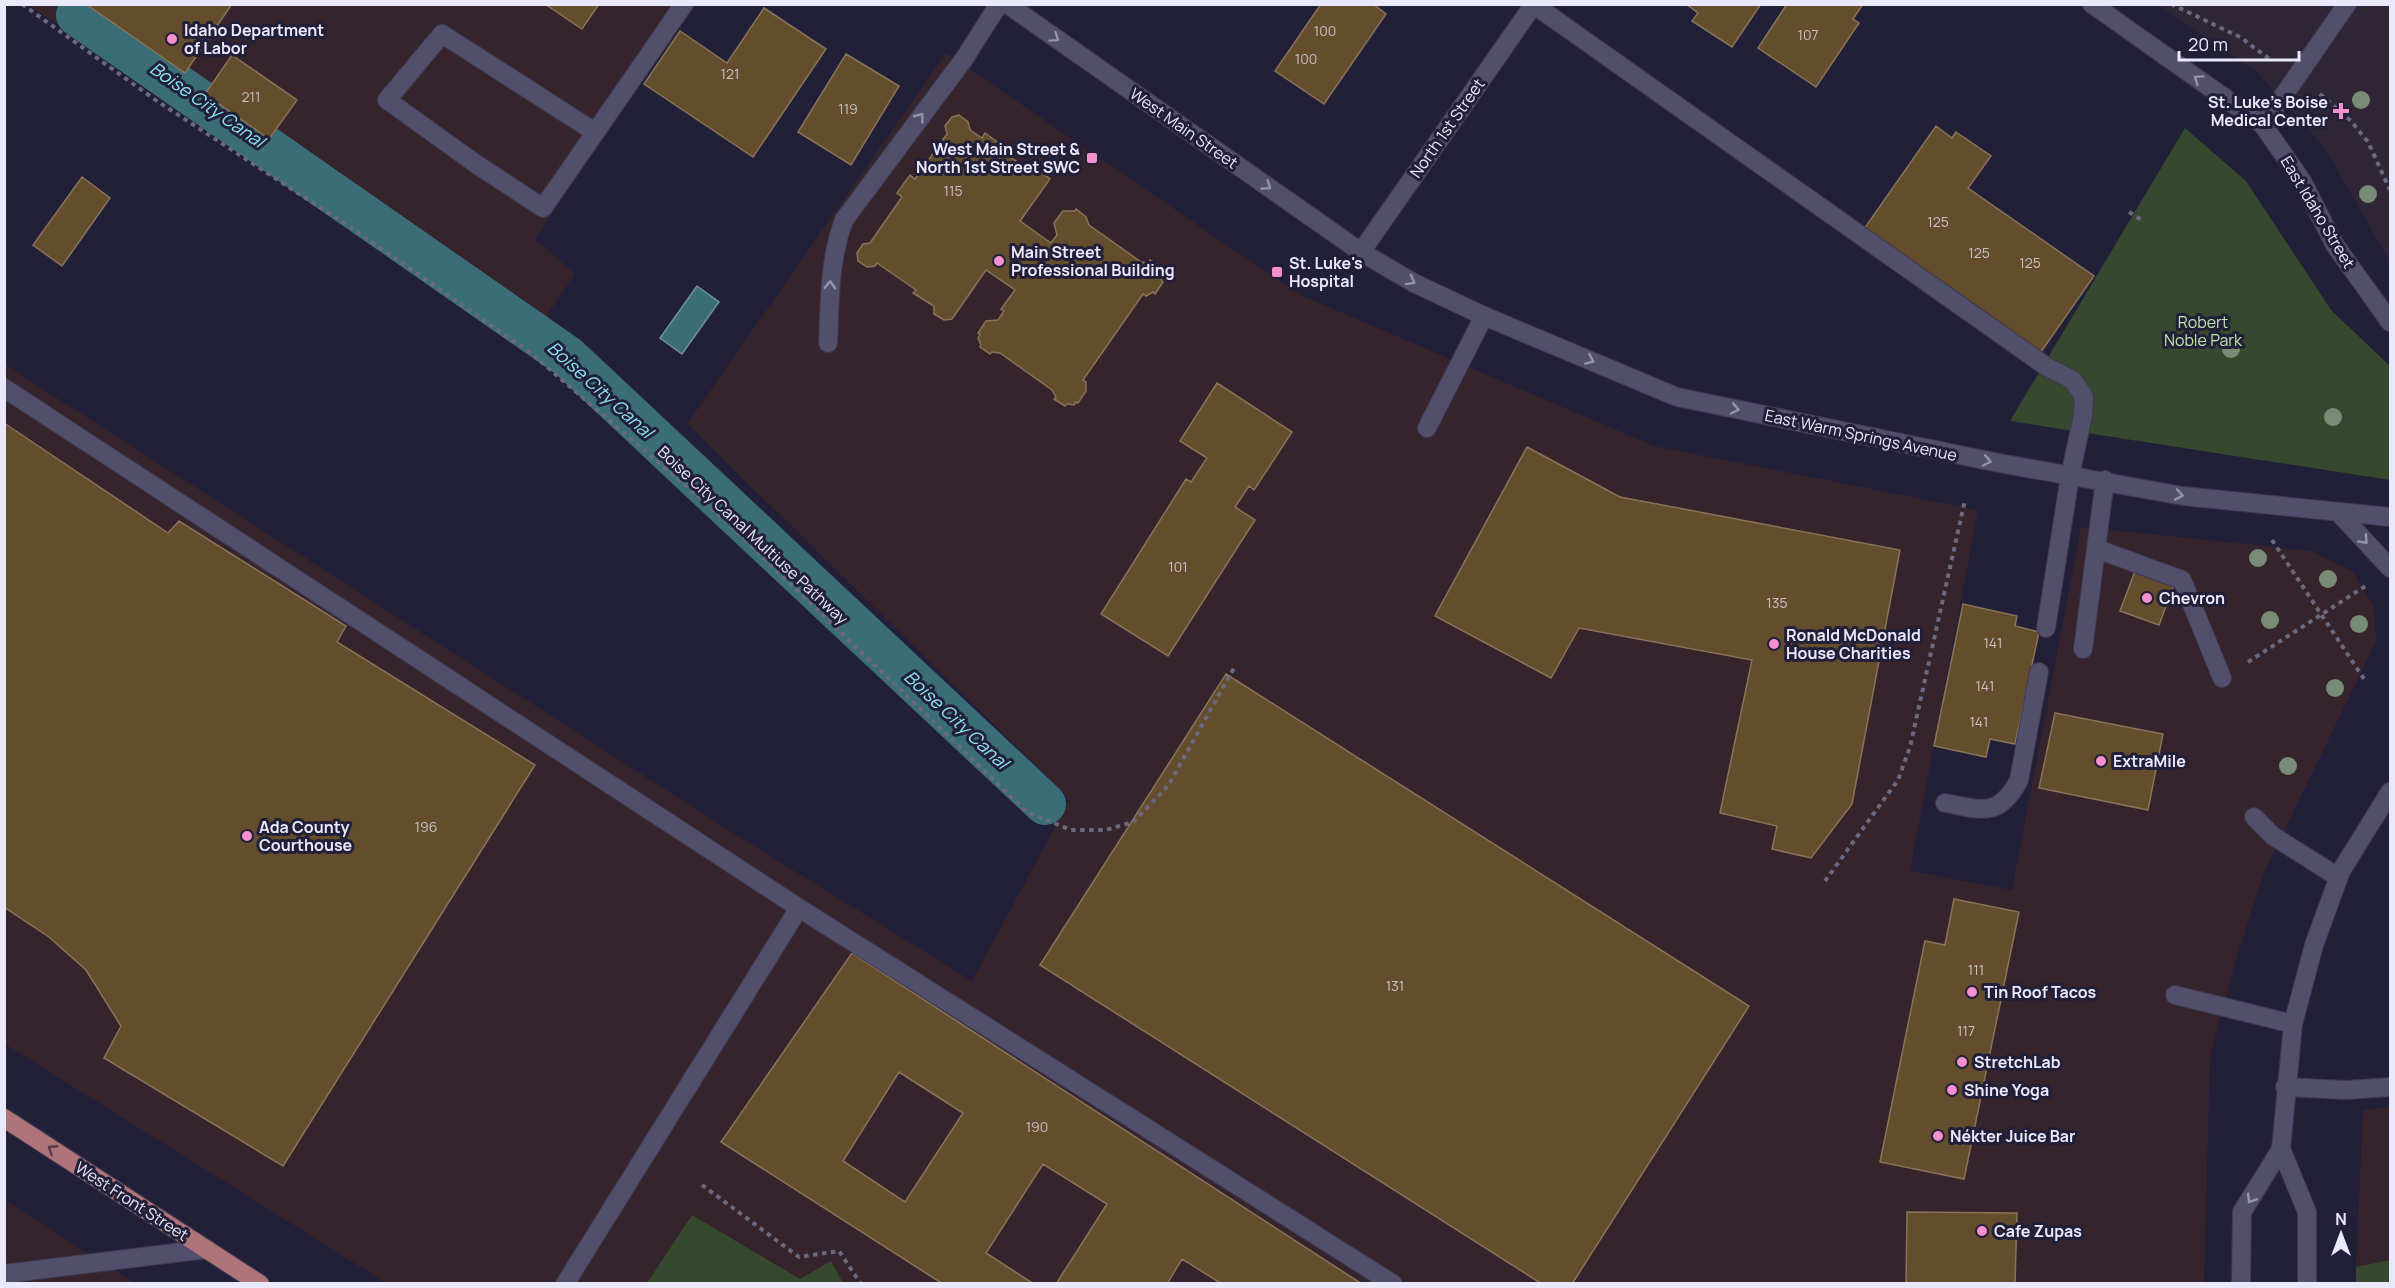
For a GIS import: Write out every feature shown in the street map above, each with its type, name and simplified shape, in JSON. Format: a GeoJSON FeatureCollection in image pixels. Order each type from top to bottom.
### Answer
{"type":"FeatureCollection","features":[{"type":"Feature","properties":{"kind":"main road"},"geometry":{"type":"LineString","coordinates":[[595,132],[442,34],[387,100],[476,164],[543,208],[684,4]]}},
{"type":"Feature","properties":{"kind":"main road"},"geometry":{"type":"LineString","coordinates":[[828,343],[831,266],[835,242],[844,220],[964,59],[999,4]]}},
{"type":"Feature","properties":{"kind":"main road","name":"West Main Street"},"geometry":{"type":"LineString","coordinates":[[1007,4],[1361,252]]}},
{"type":"Feature","properties":{"kind":"main road"},"geometry":{"type":"LineString","coordinates":[[1534,4],[2047,367],[2073,380],[2084,397],[2084,416],[2070,476],[2046,628]]}},
{"type":"Feature","properties":{"kind":"main road","name":"North 1st Street"},"geometry":{"type":"LineString","coordinates":[[1361,252],[1534,4]]}},
{"type":"Feature","properties":{"kind":"main road","name":"East Idaho Street"},"geometry":{"type":"LineString","coordinates":[[2092,4],[2263,125],[2302,181],[2335,246],[2391,322]]}},
{"type":"Feature","properties":{"kind":"main road"},"geometry":{"type":"LineString","coordinates":[[2263,125],[2347,4]]}},
{"type":"Feature","properties":{"kind":"main road","name":"East Warm Springs Avenue"},"geometry":{"type":"LineString","coordinates":[[1361,252],[1414,283],[1484,316],[1677,397],[2070,476],[2105,480],[2183,496],[2391,517]]}},
{"type":"Feature","properties":{"kind":"main road"},"geometry":{"type":"LineString","coordinates":[[1426,428],[1484,316]]}},
{"type":"Feature","properties":{"kind":"main road"},"geometry":{"type":"LineString","coordinates":[[4,388],[799,908],[1393,1284]]}},
{"type":"Feature","properties":{"kind":"main road"},"geometry":{"type":"LineString","coordinates":[[2082,649],[2105,480]]}},
{"type":"Feature","properties":{"kind":"main road"},"geometry":{"type":"LineString","coordinates":[[2338,512],[2391,567]]}},
{"type":"Feature","properties":{"kind":"main road"},"geometry":{"type":"LineString","coordinates":[[2097,549],[2182,580],[2222,678]]}},
{"type":"Feature","properties":{"kind":"main road"},"geometry":{"type":"LineString","coordinates":[[1945,803],[1985,810],[1997,807],[2011,796],[2019,780],[2039,672]]}},
{"type":"Feature","properties":{"kind":"main road"},"geometry":{"type":"LineString","coordinates":[[2307,1284],[2307,1212],[2281,1149],[2285,1087],[2293,1024],[2314,945],[2338,877],[2370,822],[2391,792]]}},
{"type":"Feature","properties":{"kind":"main road"},"geometry":{"type":"LineString","coordinates":[[2254,817],[2273,836],[2338,877]]}},
{"type":"Feature","properties":{"kind":"main road"},"geometry":{"type":"LineString","coordinates":[[565,1284],[799,908]]}},
{"type":"Feature","properties":{"kind":"main road"},"geometry":{"type":"LineString","coordinates":[[2175,995],[2293,1024]]}},
{"type":"Feature","properties":{"kind":"main road"},"geometry":{"type":"LineString","coordinates":[[2285,1087],[2346,1090],[2391,1087]]}},
{"type":"Feature","properties":{"kind":"main road","name":"West Front Street"},"geometry":{"type":"LineString","coordinates":[[4,1118],[260,1284]]}},
{"type":"Feature","properties":{"kind":"main road"},"geometry":{"type":"LineString","coordinates":[[2241,1284],[2242,1212],[2281,1149]]}},
{"type":"Feature","properties":{"kind":"main road"},"geometry":{"type":"LineString","coordinates":[[4,1274],[207,1249]]}},
{"type":"Feature","properties":{"kind":"path","name":"Boise City Canal Multiuse Pathway"},"geometry":{"type":"LineString","coordinates":[[22,4],[156,101],[356,231],[532,354],[717,513],[1027,812],[1071,830],[1106,830],[1133,822],[1168,786],[1236,666]]}},
{"type":"Feature","properties":{"kind":"path"},"geometry":{"type":"LineString","coordinates":[[2171,4],[2240,37],[2276,64]]}},
{"type":"Feature","properties":{"kind":"path"},"geometry":{"type":"LineString","coordinates":[[2321,95],[2351,121],[2368,142],[2391,190]]}},
{"type":"Feature","properties":{"kind":"path"},"geometry":{"type":"LineString","coordinates":[[2129,212],[2143,221]]}},
{"type":"Feature","properties":{"kind":"path"},"geometry":{"type":"LineString","coordinates":[[1825,880],[1898,780],[1910,747],[1965,500]]}},
{"type":"Feature","properties":{"kind":"path"},"geometry":{"type":"LineString","coordinates":[[2272,540],[2367,682]]}},
{"type":"Feature","properties":{"kind":"path"},"geometry":{"type":"LineString","coordinates":[[2222,678],[2322,616],[2373,581]]}},
{"type":"Feature","properties":{"kind":"path"},"geometry":{"type":"LineString","coordinates":[[702,1185],[799,1257],[839,1251],[861,1284]]}},
{"type":"Feature","properties":{"kind":"shaded area"},"geometry":{"type":"Polygon","coordinates":[[[28,5],[691,5],[535,239],[575,274],[533,336],[28,5]]]}},
{"type":"Feature","properties":{"kind":"shaded area","name":"St. Luke's Boise Medical Center"},"geometry":{"type":"Polygon","coordinates":[[[2158,5],[2390,5],[2390,262],[2326,150],[2257,72],[2158,5]]]}},
{"type":"Feature","properties":{"kind":"shaded area"},"geometry":{"type":"Polygon","coordinates":[[[946,53],[1300,295],[1654,446],[1978,510],[1910,871],[2012,890],[2081,527],[2311,551],[2352,571],[2374,607],[2376,642],[2264,872],[2237,956],[2210,1057],[2204,1283],[386,1283],[5,1044],[4,364],[725,828],[972,981],[1070,799],[687,424],[946,53]]]}},
{"type":"Feature","properties":{"kind":"shaded area"},"geometry":{"type":"Polygon","coordinates":[[[697,286],[719,302],[682,354],[660,338],[697,286]]]}},
{"type":"Feature","properties":{"kind":"shaded area"},"geometry":{"type":"Polygon","coordinates":[[[2390,1107],[2390,1260],[2356,1267],[2363,1110],[2390,1107]]]}},
{"type":"Feature","properties":{"kind":"shaded area"},"geometry":{"type":"Polygon","coordinates":[[[5,1200],[134,1283],[5,1283],[5,1200]]]}},
{"type":"Feature","properties":{"kind":"green space","name":"Robert Noble Park"},"geometry":{"type":"Polygon","coordinates":[[[2185,128],[2246,181],[2331,310],[2390,366],[2390,480],[2010,421],[2185,128]]]}},
{"type":"Feature","properties":{"kind":"green space"},"geometry":{"type":"Polygon","coordinates":[[[692,1215],[800,1279],[831,1261],[843,1283],[647,1283],[692,1215]]]}},
{"type":"Feature","properties":{"kind":"green space"},"geometry":{"type":"Polygon","coordinates":[[[2390,1260],[2390,1283],[2356,1283],[2356,1267],[2390,1260]]]}},
{"type":"Feature","properties":{"kind":"building","name":"Idaho Department of Labor"},"geometry":{"type":"Polygon","coordinates":[[[86,4],[232,4],[185,73],[86,4]]]}},
{"type":"Feature","properties":{"kind":"building"},"geometry":{"type":"Polygon","coordinates":[[[545,4],[599,4],[582,29],[545,4]]]}},
{"type":"Feature","properties":{"kind":"building"},"geometry":{"type":"Polygon","coordinates":[[[1321,4],[1373,4],[1386,14],[1324,104],[1275,71],[1321,4]]]}},
{"type":"Feature","properties":{"kind":"building"},"geometry":{"type":"Polygon","coordinates":[[[1686,4],[1761,4],[1732,47],[1692,21],[1698,13],[1686,4]]]}},
{"type":"Feature","properties":{"kind":"building"},"geometry":{"type":"Polygon","coordinates":[[[1787,4],[1863,4],[1853,19],[1859,23],[1816,87],[1758,48],[1787,4]]]}},
{"type":"Feature","properties":{"kind":"building"},"geometry":{"type":"Polygon","coordinates":[[[764,8],[826,49],[753,157],[644,84],[680,31],[727,63],[764,8]]]}},
{"type":"Feature","properties":{"kind":"building"},"geometry":{"type":"Polygon","coordinates":[[[846,54],[899,86],[851,165],[798,132],[846,54]]]}},
{"type":"Feature","properties":{"kind":"building"},"geometry":{"type":"Polygon","coordinates":[[[232,55],[297,100],[269,139],[205,94],[232,55]]]}},
{"type":"Feature","properties":{"kind":"building","name":"Main Street Professional Building"},"geometry":{"type":"Polygon","coordinates":[[[959,115],[968,122],[970,130],[982,138],[985,133],[1003,146],[999,150],[1029,169],[1032,165],[1050,179],[1020,221],[1051,243],[1057,235],[1054,223],[1063,211],[1075,211],[1076,209],[1086,217],[1089,225],[1141,262],[1149,263],[1150,260],[1162,268],[1160,270],[1163,282],[1155,294],[1153,292],[1146,296],[1143,294],[1083,380],[1086,382],[1086,391],[1074,405],[1065,406],[1054,399],[1056,397],[1052,390],[1000,353],[990,354],[980,347],[978,338],[980,334],[978,333],[986,321],[998,320],[1004,311],[1001,309],[1015,290],[986,270],[952,319],[944,320],[934,314],[934,306],[913,293],[916,290],[877,263],[875,266],[867,267],[858,261],[857,253],[863,244],[870,243],[902,197],[897,193],[910,175],[915,179],[947,134],[945,126],[952,117],[959,115]]]}},
{"type":"Feature","properties":{"kind":"building"},"geometry":{"type":"Polygon","coordinates":[[[1936,126],[1952,138],[1956,132],[1991,156],[1968,188],[2094,276],[2041,352],[1864,229],[1936,126]]]}},
{"type":"Feature","properties":{"kind":"building"},"geometry":{"type":"Polygon","coordinates":[[[82,177],[110,198],[62,266],[33,245],[82,177]]]}},
{"type":"Feature","properties":{"kind":"building"},"geometry":{"type":"Polygon","coordinates":[[[1217,383],[1292,432],[1254,490],[1249,486],[1235,507],[1255,520],[1168,656],[1101,614],[1186,479],[1191,482],[1207,458],[1180,441],[1217,383]]]}},
{"type":"Feature","properties":{"kind":"building","name":"Ada County Courthouse"},"geometry":{"type":"Polygon","coordinates":[[[4,423],[168,533],[179,521],[346,626],[337,642],[535,765],[283,1166],[104,1058],[121,1026],[86,970],[49,937],[4,907],[4,423]]]}},
{"type":"Feature","properties":{"kind":"building","name":"Ronald McDonald House Charities"},"geometry":{"type":"Polygon","coordinates":[[[1527,447],[1620,497],[1900,550],[1852,804],[1811,858],[1772,849],[1777,826],[1720,813],[1752,660],[1579,628],[1551,678],[1435,616],[1527,447]]]}},
{"type":"Feature","properties":{"kind":"building","name":"Chevron"},"geometry":{"type":"Polygon","coordinates":[[[2135,571],[2174,585],[2159,625],[2120,611],[2135,571]]]}},
{"type":"Feature","properties":{"kind":"building"},"geometry":{"type":"Polygon","coordinates":[[[1963,604],[2017,616],[2015,626],[2039,632],[2015,744],[1990,739],[1986,757],[1934,746],[1963,604]]]}},
{"type":"Feature","properties":{"kind":"building"},"geometry":{"type":"Polygon","coordinates":[[[1226,674],[1749,1006],[1572,1284],[1542,1284],[1040,965],[1226,674]]]}},
{"type":"Feature","properties":{"kind":"building","name":"ExtraMile"},"geometry":{"type":"Polygon","coordinates":[[[2055,713],[2163,734],[2148,810],[2039,788],[2055,713]]]}},
{"type":"Feature","properties":{"kind":"building"},"geometry":{"type":"Polygon","coordinates":[[[1954,899],[2019,912],[1964,1179],[1880,1162],[1925,941],[1945,945],[1954,899]]]}},
{"type":"Feature","properties":{"kind":"building"},"geometry":{"type":"Polygon","coordinates":[[[852,953],[1362,1284],[1222,1284],[1182,1259],[1167,1284],[1056,1284],[1107,1204],[1043,1164],[986,1253],[1034,1284],[943,1284],[721,1142],[852,953]],[[899,1072],[843,1161],[905,1202],[963,1113],[899,1072]]]}},
{"type":"Feature","properties":{"kind":"building"},"geometry":{"type":"Polygon","coordinates":[[[1907,1212],[2017,1213],[2015,1284],[1906,1284],[1907,1212]]]}},
{"type":"Feature","properties":{"kind":"waterway","name":"Boise City Canal"},"geometry":{"type":"LineString","coordinates":[[77,15],[568,357],[1045,804]]}},
{"type":"Feature","properties":{"kind":"place","name":"Idaho Department of Labor"},"geometry":{"type":"Point","coordinates":[172,39]}},
{"type":"Feature","properties":{"kind":"place","name":"St. Luke's Boise Medical Center"},"geometry":{"type":"Point","coordinates":[2341,111]}},
{"type":"Feature","properties":{"kind":"place","name":"West Main Street & North 1st Street SWC"},"geometry":{"type":"Point","coordinates":[1092,158]}},
{"type":"Feature","properties":{"kind":"place","name":"Main Street Professional Building"},"geometry":{"type":"Point","coordinates":[999,261]}},
{"type":"Feature","properties":{"kind":"place","name":"St. Luke's Hospital"},"geometry":{"type":"Point","coordinates":[1277,272]}},
{"type":"Feature","properties":{"kind":"place","name":"Chevron"},"geometry":{"type":"Point","coordinates":[2147,598]}},
{"type":"Feature","properties":{"kind":"place","name":"Ronald McDonald House Charities"},"geometry":{"type":"Point","coordinates":[1774,644]}},
{"type":"Feature","properties":{"kind":"place","name":"ExtraMile"},"geometry":{"type":"Point","coordinates":[2101,761]}},
{"type":"Feature","properties":{"kind":"place","name":"Ada County Courthouse"},"geometry":{"type":"Point","coordinates":[247,836]}},
{"type":"Feature","properties":{"kind":"place","name":"Tin Roof Tacos"},"geometry":{"type":"Point","coordinates":[1972,992]}},
{"type":"Feature","properties":{"kind":"place","name":"StretchLab"},"geometry":{"type":"Point","coordinates":[1962,1062]}},
{"type":"Feature","properties":{"kind":"place","name":"Shine Yoga"},"geometry":{"type":"Point","coordinates":[1952,1090]}},
{"type":"Feature","properties":{"kind":"place","name":"Nékter Juice Bar"},"geometry":{"type":"Point","coordinates":[1938,1136]}},
{"type":"Feature","properties":{"kind":"place","name":"Cafe Zupas"},"geometry":{"type":"Point","coordinates":[1982,1231]}}]}
